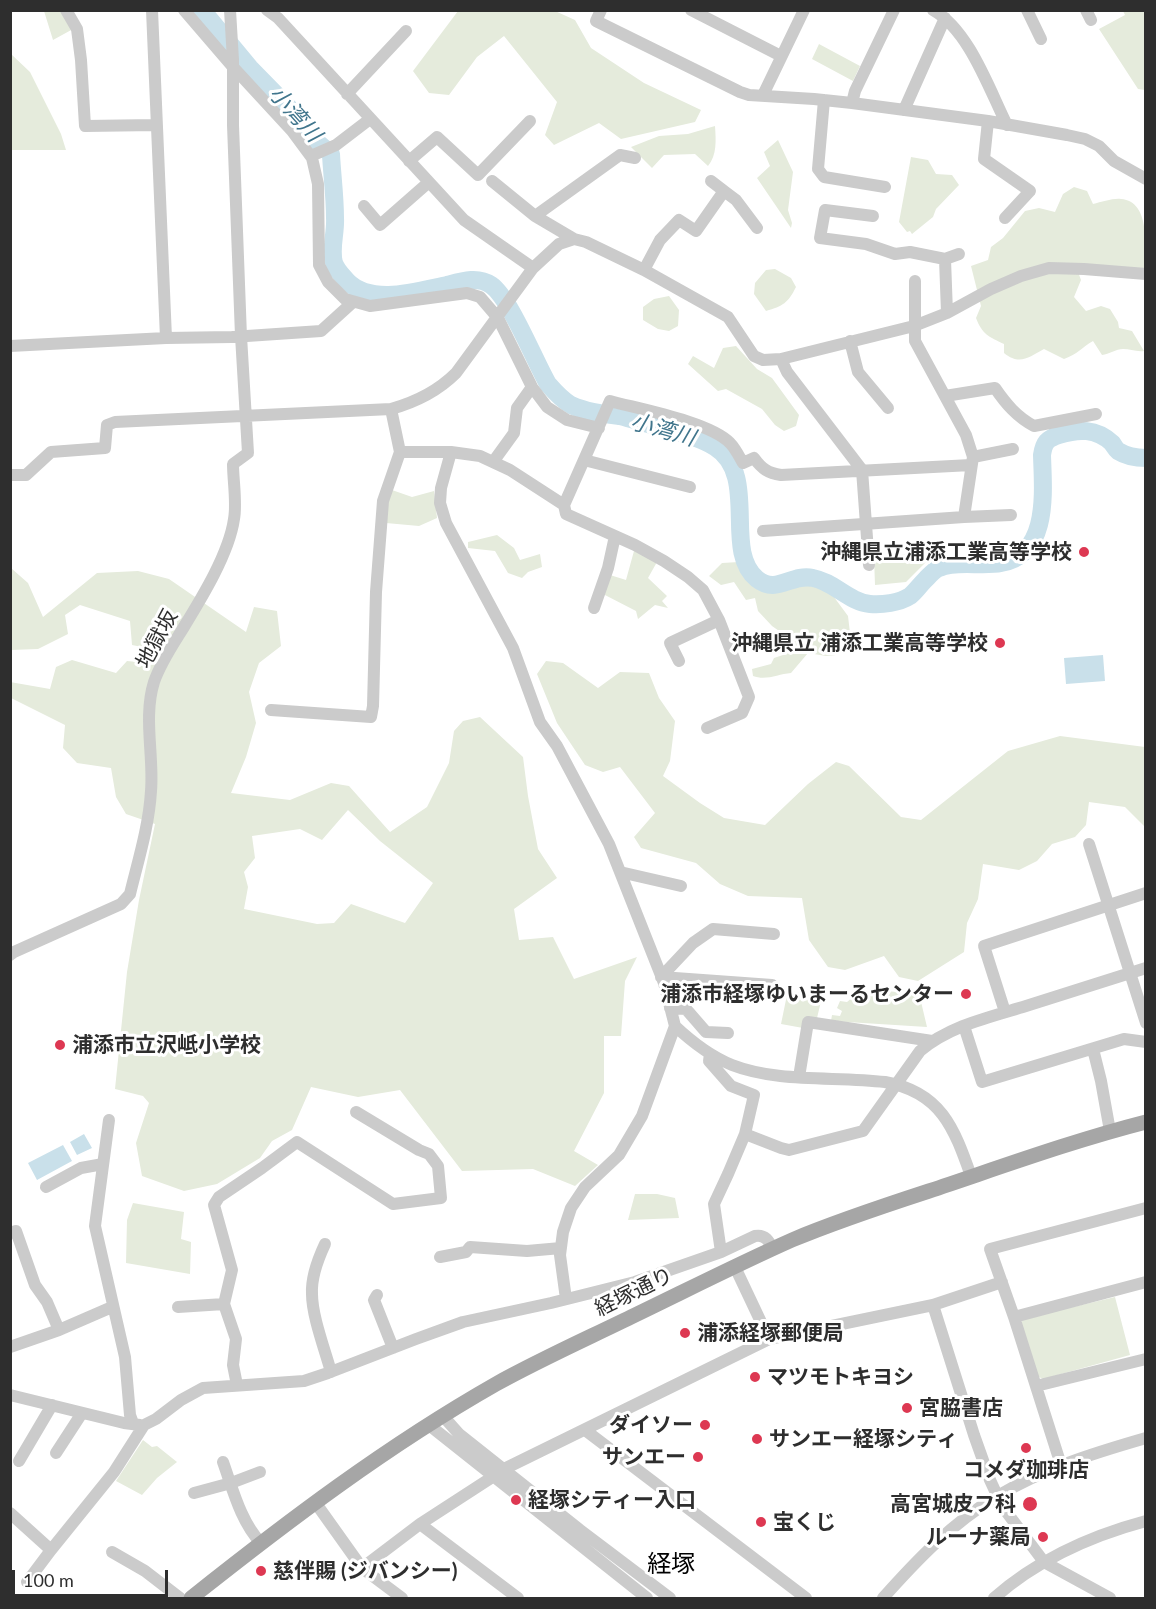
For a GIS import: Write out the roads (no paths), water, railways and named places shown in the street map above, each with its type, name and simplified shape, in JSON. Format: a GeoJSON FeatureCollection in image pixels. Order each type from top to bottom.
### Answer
{"type":"FeatureCollection","features":[{"type":"Feature","properties":{"kind":"main road","name":"経塚通り"},"geometry":{"type":"LineString","coordinates":[[191,1599],[261,1543],[368,1464],[497,1383],[773,1249],[845,1219],[1110,1131],[1146,1122]]}},
{"type":"Feature","properties":{"kind":"street"},"geometry":{"type":"LineString","coordinates":[[66,10],[77,29],[85,126],[156,125]]}},
{"type":"Feature","properties":{"kind":"street"},"geometry":{"type":"LineString","coordinates":[[152,10],[166,338]]}},
{"type":"Feature","properties":{"kind":"street"},"geometry":{"type":"LineString","coordinates":[[184,10],[292,131],[311,156],[318,184],[319,265],[328,282],[345,299],[370,306],[467,293],[480,297],[499,316],[532,387],[547,407],[567,420],[599,427]]}},
{"type":"Feature","properties":{"kind":"street"},"geometry":{"type":"LineString","coordinates":[[230,10],[245,417]]}},
{"type":"Feature","properties":{"kind":"street"},"geometry":{"type":"LineString","coordinates":[[267,10],[279,18],[465,220],[533,268]]}},
{"type":"Feature","properties":{"kind":"street"},"geometry":{"type":"LineString","coordinates":[[601,10],[596,21],[749,95],[852,103],[988,121],[1085,139],[1099,146],[1114,161],[1146,179]]}},
{"type":"Feature","properties":{"kind":"street"},"geometry":{"type":"LineString","coordinates":[[691,10],[781,56]]}},
{"type":"Feature","properties":{"kind":"street"},"geometry":{"type":"LineString","coordinates":[[763,95],[804,10]]}},
{"type":"Feature","properties":{"kind":"street"},"geometry":{"type":"LineString","coordinates":[[852,103],[855,91],[894,10]]}},
{"type":"Feature","properties":{"kind":"street"},"geometry":{"type":"LineString","coordinates":[[933,10],[945,18],[965,42],[1007,125]]}},
{"type":"Feature","properties":{"kind":"street"},"geometry":{"type":"LineString","coordinates":[[1027,10],[1041,39]]}},
{"type":"Feature","properties":{"kind":"street"},"geometry":{"type":"LineString","coordinates":[[904,110],[945,18]]}},
{"type":"Feature","properties":{"kind":"street"},"geometry":{"type":"LineString","coordinates":[[347,94],[406,31]]}},
{"type":"Feature","properties":{"kind":"street"},"geometry":{"type":"LineString","coordinates":[[824,100],[818,169],[824,177],[885,187]]}},
{"type":"Feature","properties":{"kind":"street"},"geometry":{"type":"LineString","coordinates":[[311,156],[336,145],[370,119]]}},
{"type":"Feature","properties":{"kind":"street"},"geometry":{"type":"LineString","coordinates":[[409,161],[436,137],[477,175],[530,120]]}},
{"type":"Feature","properties":{"kind":"street"},"geometry":{"type":"LineString","coordinates":[[988,121],[984,159],[1030,191],[1005,218]]}},
{"type":"Feature","properties":{"kind":"street"},"geometry":{"type":"LineString","coordinates":[[535,216],[620,155],[634,158]]}},
{"type":"Feature","properties":{"kind":"street"},"geometry":{"type":"LineString","coordinates":[[492,181],[535,216],[574,239],[586,242],[644,270],[728,317],[754,356],[763,360],[781,359],[915,326],[1021,276],[1049,268],[1146,274]]}},
{"type":"Feature","properties":{"kind":"street"},"geometry":{"type":"LineString","coordinates":[[711,181],[736,200],[757,228]]}},
{"type":"Feature","properties":{"kind":"street"},"geometry":{"type":"LineString","coordinates":[[364,206],[380,225],[429,182]]}},
{"type":"Feature","properties":{"kind":"street"},"geometry":{"type":"LineString","coordinates":[[644,270],[660,240],[679,220],[696,231],[724,191]]}},
{"type":"Feature","properties":{"kind":"street"},"geometry":{"type":"LineString","coordinates":[[873,216],[825,210],[820,238],[866,244],[895,254],[910,252],[945,259],[959,254]]}},
{"type":"Feature","properties":{"kind":"street"},"geometry":{"type":"LineString","coordinates":[[10,475],[26,475],[51,452],[105,448],[107,425],[115,422],[391,409],[419,400],[444,385],[456,374],[533,268],[559,244],[574,239]]}},
{"type":"Feature","properties":{"kind":"street"},"geometry":{"type":"LineString","coordinates":[[945,259],[946,313]]}},
{"type":"Feature","properties":{"kind":"street"},"geometry":{"type":"LineString","coordinates":[[915,281],[915,341],[966,435],[972,461],[964,517]]}},
{"type":"Feature","properties":{"kind":"street"},"geometry":{"type":"LineString","coordinates":[[10,346],[321,331],[353,302]]}},
{"type":"Feature","properties":{"kind":"street"},"geometry":{"type":"LineString","coordinates":[[850,341],[858,372],[888,408]]}},
{"type":"Feature","properties":{"kind":"street"},"geometry":{"type":"LineString","coordinates":[[781,359],[787,372],[862,470],[869,565]]}},
{"type":"Feature","properties":{"kind":"street"},"geometry":{"type":"LineString","coordinates":[[493,462],[514,433],[517,408],[532,387]]}},
{"type":"Feature","properties":{"kind":"street"},"geometry":{"type":"LineString","coordinates":[[945,396],[995,388],[1006,404],[1023,420],[1034,426],[1096,414]]}},
{"type":"Feature","properties":{"kind":"street"},"geometry":{"type":"LineString","coordinates":[[707,728],[742,713],[749,697],[719,620],[703,590],[664,561],[566,514],[564,505],[610,401],[712,430],[730,443],[742,463],[754,458],[762,469],[781,475],[972,461],[1013,449]]}},
{"type":"Feature","properties":{"kind":"street"},"geometry":{"type":"LineString","coordinates":[[271,710],[371,717],[376,592],[383,501],[400,452],[391,409]]}},
{"type":"Feature","properties":{"kind":"street","name":"地獄坂"},"geometry":{"type":"LineString","coordinates":[[10,955],[14,951],[121,904],[130,894],[152,790],[150,721],[154,683],[170,650],[211,579],[226,546],[235,518],[233,464],[248,453],[245,417]]}},
{"type":"Feature","properties":{"kind":"street"},"geometry":{"type":"LineString","coordinates":[[400,452],[451,452],[480,456],[510,470],[564,505]]}},
{"type":"Feature","properties":{"kind":"street"},"geometry":{"type":"LineString","coordinates":[[451,452],[441,488],[440,503],[446,523],[513,648],[540,722],[557,746],[609,844],[661,977],[675,1026],[710,1054],[746,1070],[799,1077],[872,1080],[896,1084],[924,1097],[941,1112],[954,1132],[971,1176]]}},
{"type":"Feature","properties":{"kind":"street"},"geometry":{"type":"LineString","coordinates":[[584,460],[690,487]]}},
{"type":"Feature","properties":{"kind":"street"},"geometry":{"type":"LineString","coordinates":[[763,531],[1011,515]]}},
{"type":"Feature","properties":{"kind":"street"},"geometry":{"type":"LineString","coordinates":[[594,608],[608,568],[615,537]]}},
{"type":"Feature","properties":{"kind":"street"},"geometry":{"type":"LineString","coordinates":[[679,661],[670,642],[719,620]]}},
{"type":"Feature","properties":{"kind":"street"},"geometry":{"type":"LineString","coordinates":[[1089,844],[1146,1023]]}},
{"type":"Feature","properties":{"kind":"street"},"geometry":{"type":"LineString","coordinates":[[620,872],[681,886]]}},
{"type":"Feature","properties":{"kind":"street"},"geometry":{"type":"LineString","coordinates":[[1005,1012],[984,946],[1146,893]]}},
{"type":"Feature","properties":{"kind":"street"},"geometry":{"type":"LineString","coordinates":[[661,977],[693,943],[713,929],[774,934]]}},
{"type":"Feature","properties":{"kind":"street"},"geometry":{"type":"LineString","coordinates":[[744,1134],[789,1150],[863,1131],[920,1051],[942,1035],[1005,1012],[1146,968]]}},
{"type":"Feature","properties":{"kind":"street"},"geometry":{"type":"LineString","coordinates":[[661,977],[772,985]]}},
{"type":"Feature","properties":{"kind":"street"},"geometry":{"type":"LineString","coordinates":[[670,1008],[686,1009],[706,1032],[728,1033]]}},
{"type":"Feature","properties":{"kind":"street"},"geometry":{"type":"LineString","coordinates":[[799,1077],[808,1022],[932,1041]]}},
{"type":"Feature","properties":{"kind":"street"},"geometry":{"type":"LineString","coordinates":[[566,1299],[560,1255],[563,1232],[571,1208],[585,1186],[619,1155],[642,1116],[675,1026]]}},
{"type":"Feature","properties":{"kind":"street"},"geometry":{"type":"LineString","coordinates":[[964,1026],[982,1082],[1124,1039],[1146,1042]]}},
{"type":"Feature","properties":{"kind":"street"},"geometry":{"type":"LineString","coordinates":[[1092,1049],[1101,1081],[1110,1131]]}},
{"type":"Feature","properties":{"kind":"street"},"geometry":{"type":"LineString","coordinates":[[710,1054],[708,1061],[731,1086],[754,1095],[744,1134],[714,1204],[721,1252]]}},
{"type":"Feature","properties":{"kind":"street"},"geometry":{"type":"LineString","coordinates":[[237,1385],[233,1365],[236,1339],[224,1304],[232,1270],[214,1205],[219,1197],[297,1142],[393,1204],[441,1198],[438,1166],[429,1154],[356,1112]]}},
{"type":"Feature","properties":{"kind":"street"},"geometry":{"type":"LineString","coordinates":[[109,1120],[95,1226],[125,1357],[130,1415],[139,1424]]}},
{"type":"Feature","properties":{"kind":"street"},"geometry":{"type":"LineString","coordinates":[[46,1187],[81,1168],[103,1164]]}},
{"type":"Feature","properties":{"kind":"street"},"geometry":{"type":"LineString","coordinates":[[1061,1465],[990,1249],[1146,1208]]}},
{"type":"Feature","properties":{"kind":"street"},"geometry":{"type":"LineString","coordinates":[[10,1233],[16,1231],[35,1285],[47,1302],[59,1330]]}},
{"type":"Feature","properties":{"kind":"street"},"geometry":{"type":"LineString","coordinates":[[10,1395],[124,1423],[139,1424],[162,1415],[181,1400],[203,1388],[304,1381],[463,1322],[634,1282],[721,1252],[757,1235],[766,1238],[773,1249]]}},
{"type":"Feature","properties":{"kind":"street"},"geometry":{"type":"LineString","coordinates":[[325,1244],[317,1261],[312,1293],[331,1372]]}},
{"type":"Feature","properties":{"kind":"street"},"geometry":{"type":"LineString","coordinates":[[440,1257],[466,1252],[471,1247],[527,1251],[561,1248]]}},
{"type":"Feature","properties":{"kind":"street"},"geometry":{"type":"LineString","coordinates":[[735,1267],[769,1340]]}},
{"type":"Feature","properties":{"kind":"street"},"geometry":{"type":"LineString","coordinates":[[362,1568],[420,1524],[499,1473],[769,1340],[933,1305],[1002,1282]]}},
{"type":"Feature","properties":{"kind":"street"},"geometry":{"type":"LineString","coordinates":[[1014,1317],[1146,1282]]}},
{"type":"Feature","properties":{"kind":"street"},"geometry":{"type":"LineString","coordinates":[[377,1295],[374,1300],[393,1348]]}},
{"type":"Feature","properties":{"kind":"street"},"geometry":{"type":"LineString","coordinates":[[178,1307],[224,1304]]}},
{"type":"Feature","properties":{"kind":"street"},"geometry":{"type":"LineString","coordinates":[[933,1305],[974,1435],[1002,1506],[1044,1562],[1110,1599]]}},
{"type":"Feature","properties":{"kind":"street"},"geometry":{"type":"LineString","coordinates":[[10,1347],[59,1330],[112,1307]]}},
{"type":"Feature","properties":{"kind":"street"},"geometry":{"type":"LineString","coordinates":[[1036,1386],[1146,1359]]}},
{"type":"Feature","properties":{"kind":"street"},"geometry":{"type":"LineString","coordinates":[[19,1461],[52,1405]]}},
{"type":"Feature","properties":{"kind":"street"},"geometry":{"type":"LineString","coordinates":[[56,1453],[82,1413]]}},
{"type":"Feature","properties":{"kind":"street"},"geometry":{"type":"LineString","coordinates":[[443,1416],[525,1502],[647,1599]]}},
{"type":"Feature","properties":{"kind":"street"},"geometry":{"type":"LineString","coordinates":[[27,1582],[114,1472],[139,1424]]}},
{"type":"Feature","properties":{"kind":"street"},"geometry":{"type":"LineString","coordinates":[[429,1425],[499,1473],[670,1599]]}},
{"type":"Feature","properties":{"kind":"street"},"geometry":{"type":"LineString","coordinates":[[585,1430],[806,1599]]}},
{"type":"Feature","properties":{"kind":"street"},"geometry":{"type":"LineString","coordinates":[[883,1599],[931,1547],[972,1513],[997,1496],[1061,1465],[1146,1438]]}},
{"type":"Feature","properties":{"kind":"street"},"geometry":{"type":"LineString","coordinates":[[223,1462],[242,1514],[252,1533],[261,1543]]}},
{"type":"Feature","properties":{"kind":"street"},"geometry":{"type":"LineString","coordinates":[[194,1493],[260,1472]]}},
{"type":"Feature","properties":{"kind":"street"},"geometry":{"type":"LineString","coordinates":[[315,1502],[362,1568],[402,1599]]}},
{"type":"Feature","properties":{"kind":"street"},"geometry":{"type":"LineString","coordinates":[[10,1513],[51,1550]]}},
{"type":"Feature","properties":{"kind":"street"},"geometry":{"type":"LineString","coordinates":[[994,1599],[1020,1577],[1075,1545],[1103,1533],[1146,1521]]}},
{"type":"Feature","properties":{"kind":"street"},"geometry":{"type":"LineString","coordinates":[[420,1524],[518,1599]]}},
{"type":"Feature","properties":{"kind":"street"},"geometry":{"type":"LineString","coordinates":[[112,1551],[145,1571],[180,1599]]}},
{"type":"Feature","properties":{"kind":"water"},"geometry":{"type":"Polygon","coordinates":[[[1103,655],[1105,681],[1066,684],[1064,658],[1103,655]]]}},
{"type":"Feature","properties":{"kind":"water"},"geometry":{"type":"Polygon","coordinates":[[[84,1134],[92,1148],[77,1155],[70,1142],[84,1134]]]}},
{"type":"Feature","properties":{"kind":"water"},"geometry":{"type":"Polygon","coordinates":[[[63,1145],[72,1161],[37,1180],[28,1163],[63,1145]]]}},
{"type":"Feature","properties":{"kind":"waterway","name":"小湾川"},"geometry":{"type":"LineString","coordinates":[[202,10],[250,68],[296,115],[317,142],[331,154],[335,210],[333,257],[334,263],[347,281],[357,289],[382,295],[409,293],[470,280],[486,282],[506,303],[548,384],[568,403],[583,409],[620,416],[686,435],[715,447],[728,460],[736,476],[742,550],[747,566],[757,579],[764,583],[778,584],[805,577],[821,580],[855,600],[870,604],[901,600],[910,596],[939,568],[953,564],[1001,563],[1017,557],[1028,547],[1036,534],[1040,519],[1043,486],[1042,455],[1045,444],[1052,438],[1073,432],[1093,432],[1106,438],[1121,453],[1146,458]]}},
{"type":"Feature","properties":{"kind":"place","name":"沖縄県立浦添工業高等学校"},"geometry":{"type":"Point","coordinates":[1084,552]}},
{"type":"Feature","properties":{"kind":"place","name":"沖縄県立 浦添工業高等学校"},"geometry":{"type":"Point","coordinates":[1000,643]}},
{"type":"Feature","properties":{"kind":"place","name":"浦添市経塚ゆいまーるセンター"},"geometry":{"type":"Point","coordinates":[966,994]}},
{"type":"Feature","properties":{"kind":"place","name":"浦添市立沢岻小学校"},"geometry":{"type":"Point","coordinates":[60,1045]}},
{"type":"Feature","properties":{"kind":"place","name":"浦添経塚郵便局"},"geometry":{"type":"Point","coordinates":[685,1333]}},
{"type":"Feature","properties":{"kind":"place","name":"マツモトキヨシ"},"geometry":{"type":"Point","coordinates":[755,1377]}},
{"type":"Feature","properties":{"kind":"place","name":"宮脇書店"},"geometry":{"type":"Point","coordinates":[907,1408]}},
{"type":"Feature","properties":{"kind":"place","name":"ダイソー"},"geometry":{"type":"Point","coordinates":[705,1425]}},
{"type":"Feature","properties":{"kind":"place","name":"サンエー経塚シティ"},"geometry":{"type":"Point","coordinates":[757,1439]}},
{"type":"Feature","properties":{"kind":"place","name":"コメダ珈琲店"},"geometry":{"type":"Point","coordinates":[1026,1448]}},
{"type":"Feature","properties":{"kind":"place","name":"サンエー"},"geometry":{"type":"Point","coordinates":[698,1457]}},
{"type":"Feature","properties":{"kind":"place","name":"経塚シティー入口"},"geometry":{"type":"Point","coordinates":[516,1500]}},
{"type":"Feature","properties":{"kind":"place","name":"高宮城皮フ科"},"geometry":{"type":"Point","coordinates":[1030,1504]}},
{"type":"Feature","properties":{"kind":"place","name":"宝くじ"},"geometry":{"type":"Point","coordinates":[761,1522]}},
{"type":"Feature","properties":{"kind":"place","name":"ルーナ薬局"},"geometry":{"type":"Point","coordinates":[1043,1537]}},
{"type":"Feature","properties":{"kind":"place","name":"慈伴賜 (ジバンシー)"},"geometry":{"type":"Point","coordinates":[261,1571]}},
{"type":"Feature","properties":{"kind":"district","name":"経塚"},"geometry":{"type":"Point","coordinates":[671,1564]}}]}
